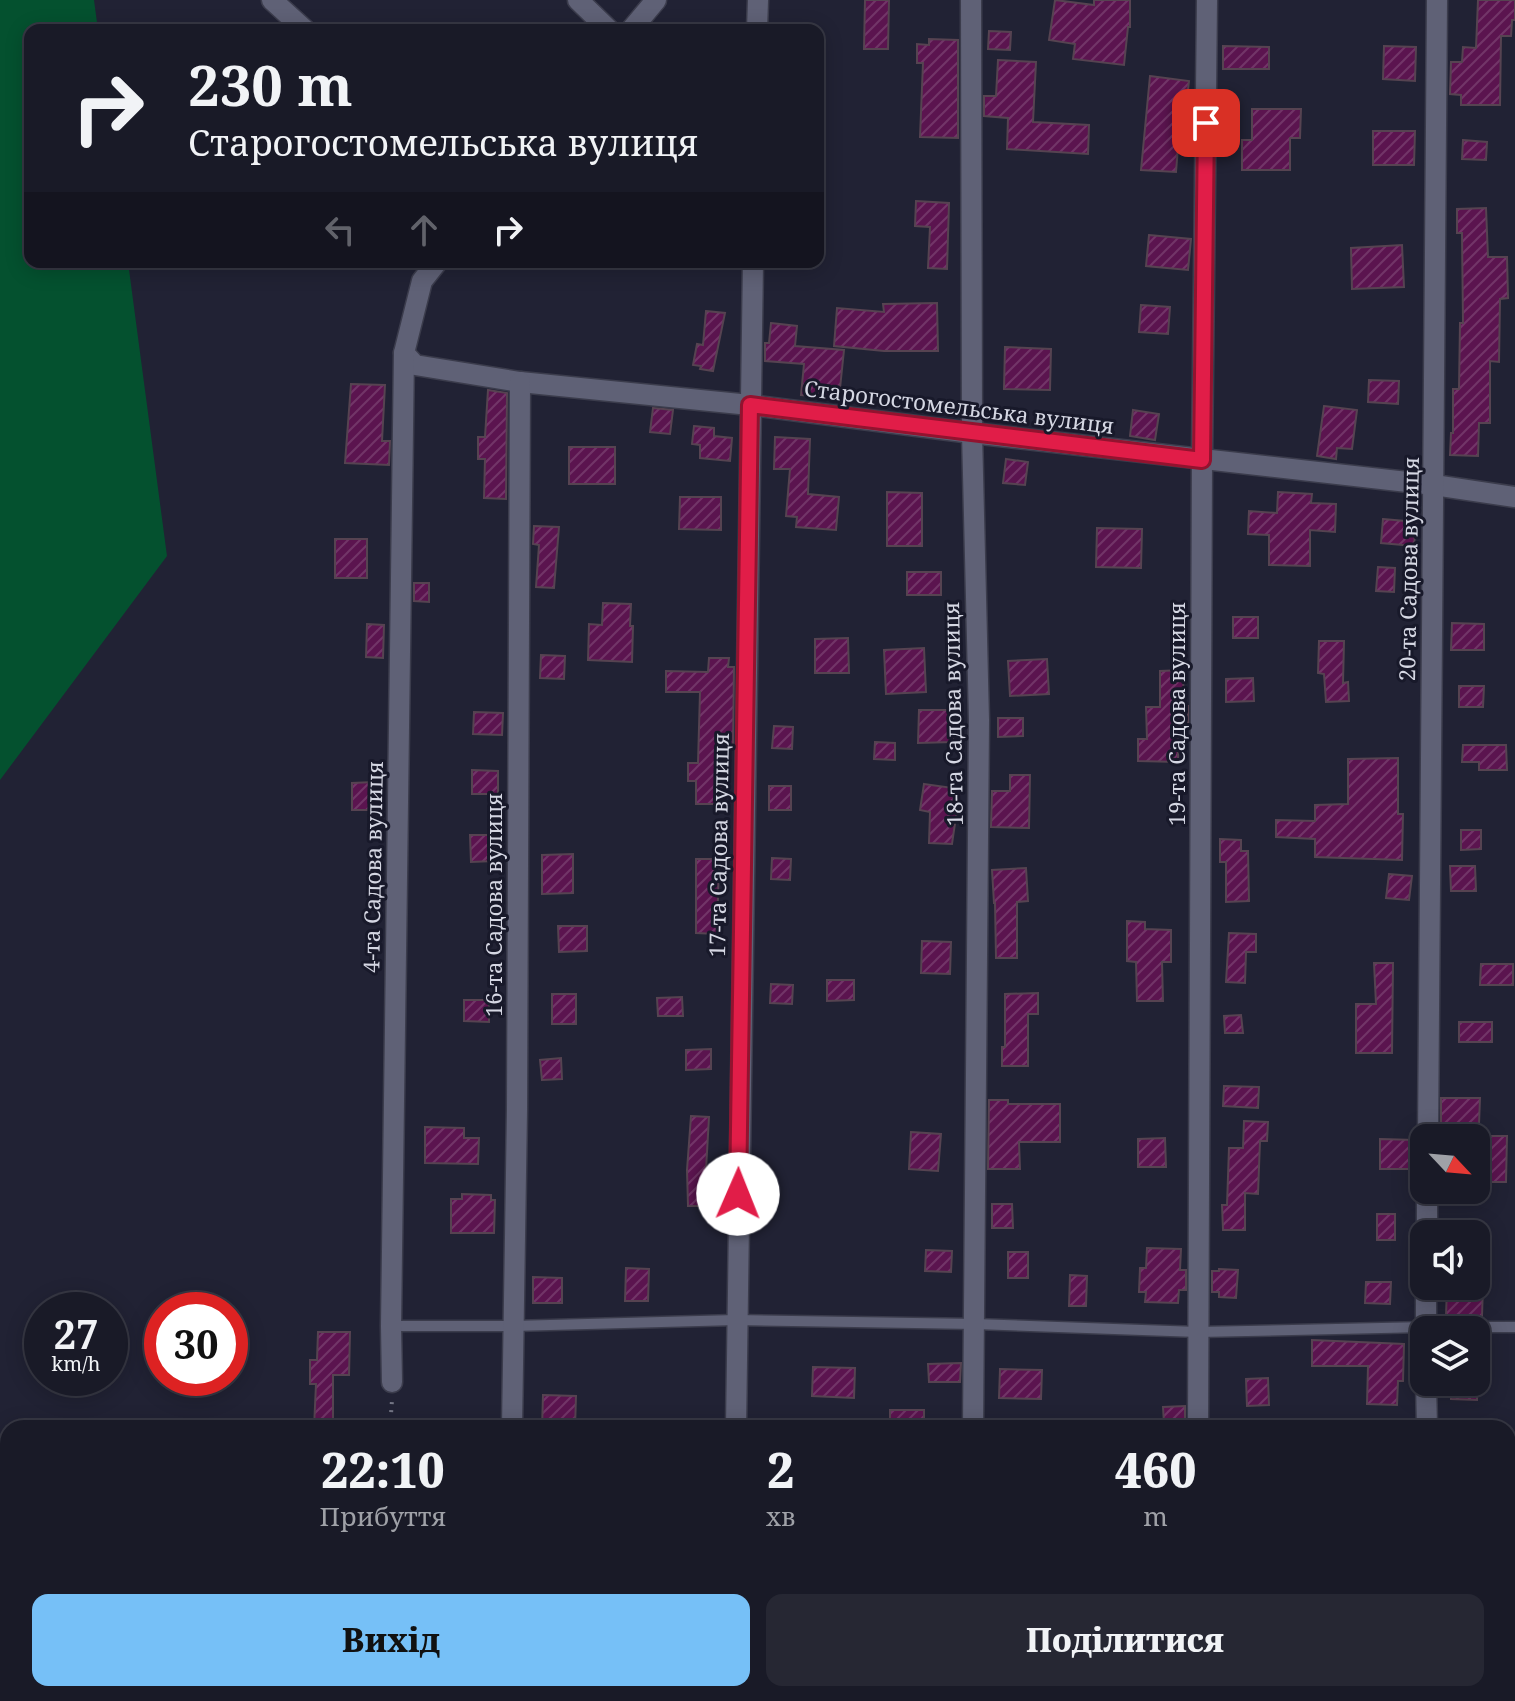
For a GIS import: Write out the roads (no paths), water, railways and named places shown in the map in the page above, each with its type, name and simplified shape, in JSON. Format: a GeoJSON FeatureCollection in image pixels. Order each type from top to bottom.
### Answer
{"type":"FeatureCollection","features":[{"type":"Feature","properties":{"kind":"street"},"geometry":{"type":"LineString","coordinates":[[272,0],[298,24]]}},
{"type":"Feature","properties":{"kind":"street"},"geometry":{"type":"LineString","coordinates":[[578,0],[603,24]]}},
{"type":"Feature","properties":{"kind":"street"},"geometry":{"type":"LineString","coordinates":[[636,24],[656,0]]}},
{"type":"Feature","properties":{"kind":"street"},"geometry":{"type":"LineString","coordinates":[[757,24],[758,0]]}},
{"type":"Feature","properties":{"kind":"street","name":"18-та Садова вулиця"},"geometry":{"type":"LineString","coordinates":[[971,0],[972,433],[979,720],[973,1420]]}},
{"type":"Feature","properties":{"kind":"street","name":"19-та Садова вулиця"},"geometry":{"type":"LineString","coordinates":[[1198,1420],[1207,0]]}},
{"type":"Feature","properties":{"kind":"street","name":"20-та Садова вулиця"},"geometry":{"type":"LineString","coordinates":[[1428,1124],[1437,0]]}},
{"type":"Feature","properties":{"kind":"street","name":"17-та Садова вулиця"},"geometry":{"type":"LineString","coordinates":[[736,1420],[753,268]]}},
{"type":"Feature","properties":{"kind":"street","name":"4-та Садова вулиця"},"geometry":{"type":"LineString","coordinates":[[392,1382],[404,353],[423,272]]}},
{"type":"Feature","properties":{"kind":"street","name":"Старогостомельська вулиця"},"geometry":{"type":"LineString","coordinates":[[404,353],[415,365],[520,382],[750,405],[1515,497]]}},
{"type":"Feature","properties":{"kind":"street","name":"16-та Садова вулиця"},"geometry":{"type":"LineString","coordinates":[[512,1420],[517,1109],[520,382]]}},
{"type":"Feature","properties":{"kind":"street"},"geometry":{"type":"LineString","coordinates":[[1426,1396],[1427,1420]]}},
{"type":"Feature","properties":{"kind":"lane"},"geometry":{"type":"LineString","coordinates":[[391,1326],[736,1320],[1198,1332],[1410,1328]]}},
{"type":"Feature","properties":{"kind":"lane"},"geometry":{"type":"LineString","coordinates":[[1490,1327],[1515,1327]]}}]}
